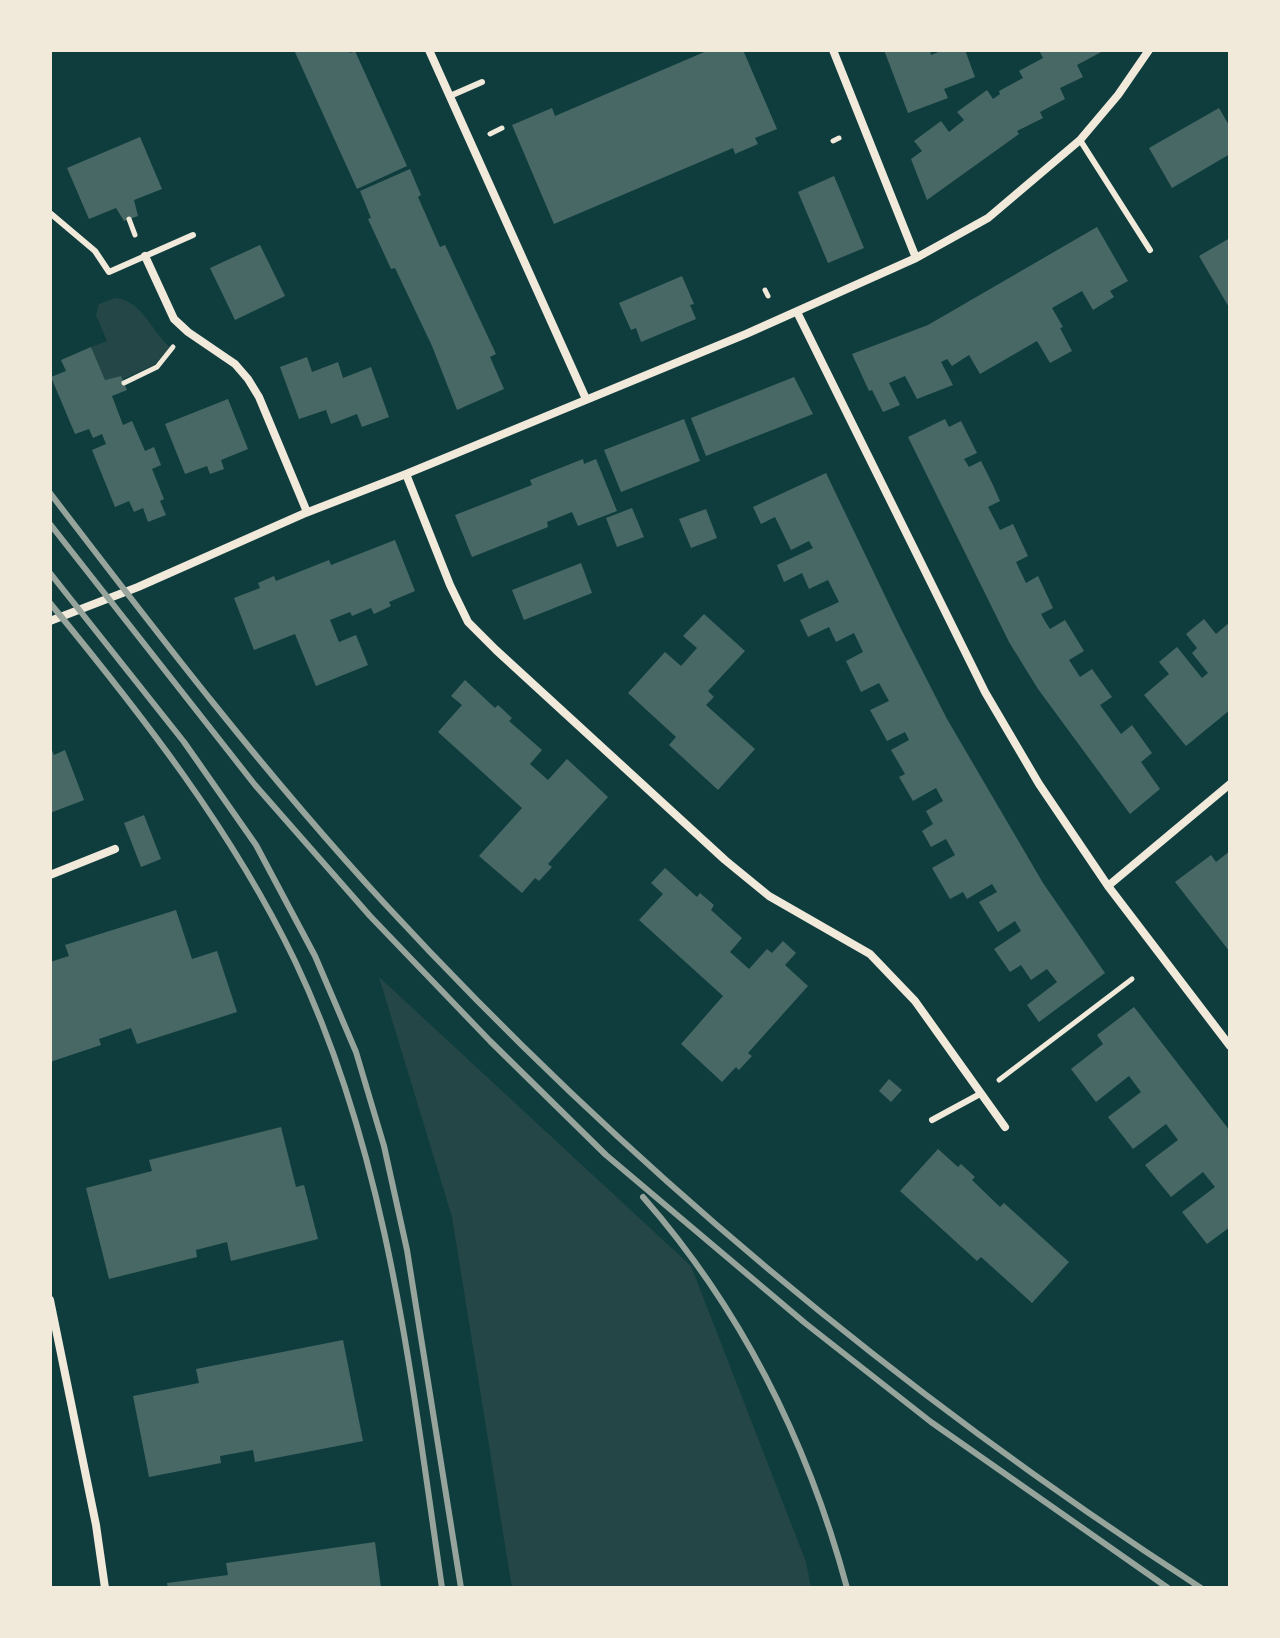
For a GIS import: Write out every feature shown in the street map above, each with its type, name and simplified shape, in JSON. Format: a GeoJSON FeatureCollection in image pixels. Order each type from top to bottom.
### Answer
{"type":"FeatureCollection","features":[{"type":"Feature","properties":{"kind":"street"},"geometry":{"type":"LineString","coordinates":[[429,50],[586,399]]}},
{"type":"Feature","properties":{"kind":"street"},"geometry":{"type":"LineString","coordinates":[[833,50],[916,258]]}},
{"type":"Feature","properties":{"kind":"street"},"geometry":{"type":"LineString","coordinates":[[50,621],[307,512],[797,312],[916,258],[988,218],[1080,140],[1118,95],[1149,50]]}},
{"type":"Feature","properties":{"kind":"street"},"geometry":{"type":"LineString","coordinates":[[145,256],[174,319],[235,364],[248,379],[259,397],[307,512]]}},
{"type":"Feature","properties":{"kind":"street"},"geometry":{"type":"LineString","coordinates":[[797,312],[985,692],[1039,784],[1108,886],[1230,1046]]}},
{"type":"Feature","properties":{"kind":"street"},"geometry":{"type":"LineString","coordinates":[[406,474],[468,622],[725,860],[769,896],[870,954],[915,1001],[1005,1127]]}},
{"type":"Feature","properties":{"kind":"street"},"geometry":{"type":"LineString","coordinates":[[1108,886],[1230,784]]}},
{"type":"Feature","properties":{"kind":"street"},"geometry":{"type":"LineString","coordinates":[[50,875],[115,849]]}},
{"type":"Feature","properties":{"kind":"street"},"geometry":{"type":"LineString","coordinates":[[50,1300],[96,1525],[105,1588]]}},
{"type":"Feature","properties":{"kind":"lane"},"geometry":{"type":"LineString","coordinates":[[450,96],[482,82]]}},
{"type":"Feature","properties":{"kind":"lane"},"geometry":{"type":"LineString","coordinates":[[1080,140],[1150,250]]}},
{"type":"Feature","properties":{"kind":"lane"},"geometry":{"type":"LineString","coordinates":[[50,213],[95,251],[109,272],[193,235]]}},
{"type":"Feature","properties":{"kind":"lane"},"geometry":{"type":"LineString","coordinates":[[932,1120],[980,1094]]}},
{"type":"Feature","properties":{"kind":"path"},"geometry":{"type":"LineString","coordinates":[[129,219],[135,235]]}},
{"type":"Feature","properties":{"kind":"path"},"geometry":{"type":"LineString","coordinates":[[124,383],[157,367],[173,347]]}},
{"type":"Feature","properties":{"kind":"path"},"geometry":{"type":"LineString","coordinates":[[980,1094],[1132,979]]}},
{"type":"Feature","properties":{"kind":"shaded area"},"geometry":{"type":"Polygon","coordinates":[[[115,298],[125,300],[139,310],[170,347],[154,365],[123,379],[121,376],[105,380],[91,347],[107,341],[96,315],[99,304],[115,298]]]}},
{"type":"Feature","properties":{"kind":"shaded area"},"geometry":{"type":"Polygon","coordinates":[[[379,977],[691,1266],[806,1562],[811,1588],[512,1588],[452,1217],[379,977]]]}},
{"type":"Feature","properties":{"kind":"building"},"geometry":{"type":"Polygon","coordinates":[[[294,50],[355,51],[407,166],[357,189],[294,50]]]}},
{"type":"Feature","properties":{"kind":"building"},"geometry":{"type":"Polygon","coordinates":[[[709,50],[743,50],[777,129],[755,138],[758,144],[735,154],[733,148],[554,224],[512,125],[552,108],[555,116],[709,50]]]}},
{"type":"Feature","properties":{"kind":"building"},"geometry":{"type":"Polygon","coordinates":[[[884,50],[930,50],[931,55],[943,50],[965,50],[975,77],[944,89],[948,98],[908,113],[884,50]]]}},
{"type":"Feature","properties":{"kind":"building"},"geometry":{"type":"Polygon","coordinates":[[[1039,50],[1105,50],[1077,65],[1083,77],[1060,88],[1065,99],[1040,112],[1043,118],[1017,131],[1019,134],[927,200],[911,159],[922,151],[914,141],[941,121],[949,132],[964,120],[957,112],[987,90],[993,99],[1000,94],[999,91],[1023,78],[1019,71],[1043,58],[1039,50]]]}},
{"type":"Feature","properties":{"kind":"building"},"geometry":{"type":"Polygon","coordinates":[[[1219,108],[1230,127],[1230,154],[1172,188],[1149,148],[1219,108]]]}},
{"type":"Feature","properties":{"kind":"building"},"geometry":{"type":"Polygon","coordinates":[[[140,137],[162,189],[134,200],[138,216],[124,221],[116,208],[89,219],[67,168],[140,137]]]}},
{"type":"Feature","properties":{"kind":"building"},"geometry":{"type":"Polygon","coordinates":[[[410,169],[421,195],[418,197],[440,247],[445,245],[496,354],[490,357],[504,389],[457,410],[432,346],[368,219],[371,218],[360,191],[410,169]]]}},
{"type":"Feature","properties":{"kind":"building"},"geometry":{"type":"Polygon","coordinates":[[[834,176],[864,248],[828,263],[798,192],[834,176]]]}},
{"type":"Feature","properties":{"kind":"building"},"geometry":{"type":"Polygon","coordinates":[[[1097,227],[1128,281],[1110,291],[1114,297],[1093,310],[1082,291],[1052,308],[1072,351],[1050,363],[1037,341],[980,374],[969,355],[952,366],[947,359],[941,362],[953,385],[917,399],[905,376],[889,383],[900,405],[883,412],[872,390],[869,391],[852,354],[928,325],[1097,227]]]}},
{"type":"Feature","properties":{"kind":"building"},"geometry":{"type":"Polygon","coordinates":[[[1230,238],[1230,309],[1199,256],[1230,238]]]}},
{"type":"Feature","properties":{"kind":"building"},"geometry":{"type":"Polygon","coordinates":[[[260,245],[285,296],[235,320],[210,268],[260,245]]]}},
{"type":"Feature","properties":{"kind":"building"},"geometry":{"type":"Polygon","coordinates":[[[682,276],[694,304],[690,305],[696,319],[641,342],[636,328],[631,330],[619,303],[682,276]]]}},
{"type":"Feature","properties":{"kind":"building"},"geometry":{"type":"Polygon","coordinates":[[[91,347],[105,380],[121,376],[127,390],[112,396],[123,425],[132,421],[145,451],[154,447],[161,465],[152,469],[164,499],[160,501],[166,515],[148,522],[143,508],[134,512],[129,501],[115,507],[92,450],[106,444],[102,434],[93,438],[89,429],[75,434],[51,377],[66,371],[61,360],[91,347]]]}},
{"type":"Feature","properties":{"kind":"building"},"geometry":{"type":"Polygon","coordinates":[[[307,357],[312,372],[338,362],[343,378],[371,367],[389,417],[362,427],[357,414],[331,424],[326,410],[299,419],[280,367],[307,357]]]}},
{"type":"Feature","properties":{"kind":"building"},"geometry":{"type":"Polygon","coordinates":[[[794,377],[813,414],[706,456],[691,418],[794,377]]]}},
{"type":"Feature","properties":{"kind":"building"},"geometry":{"type":"Polygon","coordinates":[[[228,399],[248,449],[221,460],[224,469],[210,474],[207,466],[185,474],[165,424],[228,399]]]}},
{"type":"Feature","properties":{"kind":"building"},"geometry":{"type":"Polygon","coordinates":[[[684,419],[700,461],[621,492],[604,450],[684,419]]]}},
{"type":"Feature","properties":{"kind":"building"},"geometry":{"type":"Polygon","coordinates":[[[945,419],[949,427],[961,421],[977,453],[964,459],[969,467],[981,461],[993,485],[1000,501],[988,507],[1000,530],[1013,524],[1028,556],[1016,562],[1026,583],[1038,576],[1053,608],[1041,614],[1046,623],[1050,629],[1065,620],[1084,651],[1069,660],[1080,677],[1092,669],[1112,697],[1100,705],[1121,734],[1132,725],[1152,753],[1141,762],[1160,789],[1130,814],[1038,689],[1009,642],[908,437],[945,419]]]}},
{"type":"Feature","properties":{"kind":"building"},"geometry":{"type":"Polygon","coordinates":[[[583,459],[584,464],[596,459],[617,511],[578,526],[572,512],[547,522],[548,527],[472,557],[455,515],[532,485],[530,480],[583,459]]]}},
{"type":"Feature","properties":{"kind":"building"},"geometry":{"type":"Polygon","coordinates":[[[826,473],[947,719],[1043,883],[1105,973],[1039,1022],[1027,1005],[1057,982],[1047,969],[1031,980],[1021,965],[1010,972],[994,949],[1021,931],[1015,921],[998,932],[979,902],[997,892],[992,884],[967,899],[963,892],[950,899],[932,868],[955,855],[946,839],[931,847],[922,831],[933,824],[926,811],[943,801],[936,788],[913,801],[899,777],[905,774],[891,750],[909,740],[905,732],[887,741],[870,710],[889,701],[879,683],[861,692],[846,661],[863,652],[854,633],[836,642],[829,627],[808,637],[800,620],[839,602],[828,580],[809,589],[802,573],[784,582],[777,565],[813,548],[809,541],[791,550],[775,517],[761,524],[753,507],[826,473]]]}},
{"type":"Feature","properties":{"kind":"building"},"geometry":{"type":"Polygon","coordinates":[[[632,508],[644,537],[617,547],[606,518],[632,508]]]}},
{"type":"Feature","properties":{"kind":"building"},"geometry":{"type":"Polygon","coordinates":[[[706,509],[717,538],[691,548],[679,519],[706,509]]]}},
{"type":"Feature","properties":{"kind":"building"},"geometry":{"type":"Polygon","coordinates":[[[395,540],[415,591],[389,602],[391,606],[374,614],[371,608],[330,620],[339,642],[356,635],[368,665],[316,686],[295,634],[254,650],[234,598],[260,588],[258,583],[274,576],[276,581],[329,560],[331,565],[395,540]]]}},
{"type":"Feature","properties":{"kind":"building"},"geometry":{"type":"Polygon","coordinates":[[[581,563],[592,593],[524,620],[512,590],[581,563]]]}},
{"type":"Feature","properties":{"kind":"building"},"geometry":{"type":"Polygon","coordinates":[[[704,614],[745,651],[708,691],[714,697],[706,705],[755,749],[718,790],[669,745],[676,737],[628,693],[665,652],[681,666],[697,648],[683,636],[704,614]]]}},
{"type":"Feature","properties":{"kind":"building"},"geometry":{"type":"Polygon","coordinates":[[[1204,619],[1216,634],[1230,622],[1230,710],[1186,746],[1144,695],[1169,674],[1159,662],[1177,647],[1202,678],[1208,673],[1192,653],[1197,648],[1186,634],[1204,619]]]}},
{"type":"Feature","properties":{"kind":"building"},"geometry":{"type":"Polygon","coordinates":[[[465,680],[495,708],[498,705],[512,718],[509,721],[542,750],[530,764],[548,780],[567,759],[608,797],[548,864],[552,867],[539,881],[535,878],[522,893],[479,856],[522,808],[438,732],[462,705],[451,696],[465,680]]]}},
{"type":"Feature","properties":{"kind":"building"},"geometry":{"type":"Polygon","coordinates":[[[50,746],[54,755],[65,750],[84,800],[50,813],[50,746]]]}},
{"type":"Feature","properties":{"kind":"building"},"geometry":{"type":"Polygon","coordinates":[[[144,815],[161,859],[141,867],[124,823],[144,815]]]}},
{"type":"Feature","properties":{"kind":"building"},"geometry":{"type":"Polygon","coordinates":[[[1230,851],[1230,952],[1175,882],[1211,855],[1216,862],[1230,851]]]}},
{"type":"Feature","properties":{"kind":"building"},"geometry":{"type":"Polygon","coordinates":[[[665,868],[697,897],[700,893],[714,905],[711,910],[742,938],[730,952],[749,969],[767,949],[772,953],[783,941],[796,953],[785,965],[808,986],[748,1053],[752,1056],[722,1082],[681,1044],[723,996],[639,920],[663,894],[651,883],[665,868]]]}},
{"type":"Feature","properties":{"kind":"building"},"geometry":{"type":"Polygon","coordinates":[[[176,910],[192,959],[217,951],[237,1012],[137,1044],[131,1028],[99,1039],[101,1045],[50,1062],[50,962],[69,956],[65,945],[176,910]]]}},
{"type":"Feature","properties":{"kind":"building"},"geometry":{"type":"Polygon","coordinates":[[[1134,1007],[1230,1131],[1230,1227],[1207,1244],[1182,1212],[1215,1187],[1203,1172],[1171,1197],[1145,1165],[1178,1140],[1166,1124],[1133,1149],[1108,1117],[1141,1092],[1129,1076],[1096,1102],[1071,1069],[1103,1044],[1097,1035],[1134,1007]]]}},
{"type":"Feature","properties":{"kind":"building"},"geometry":{"type":"Polygon","coordinates":[[[889,1079],[902,1090],[891,1102],[879,1091],[889,1079]]]}},
{"type":"Feature","properties":{"kind":"building"},"geometry":{"type":"Polygon","coordinates":[[[281,1127],[296,1187],[304,1185],[318,1239],[231,1261],[227,1242],[196,1250],[197,1257],[109,1279],[86,1188],[152,1171],[149,1160],[281,1127]]]}},
{"type":"Feature","properties":{"kind":"building"},"geometry":{"type":"Polygon","coordinates":[[[938,1149],[958,1167],[961,1164],[975,1177],[972,1180],[1000,1207],[1004,1203],[1069,1262],[1032,1303],[981,1257],[977,1261],[900,1191],[938,1149]]]}},
{"type":"Feature","properties":{"kind":"building"},"geometry":{"type":"Polygon","coordinates":[[[343,1340],[363,1441],[255,1462],[253,1450],[220,1456],[221,1463],[149,1477],[133,1396],[199,1383],[196,1369],[343,1340]]]}},
{"type":"Feature","properties":{"kind":"building"},"geometry":{"type":"Polygon","coordinates":[[[375,1542],[381,1588],[168,1588],[167,1583],[228,1575],[226,1563],[375,1542]]]}},
{"type":"Feature","properties":{"kind":"railway"},"geometry":{"type":"LineString","coordinates":[[50,493],[297,805],[385,904],[572,1094],[772,1272],[875,1356],[1090,1514],[1201,1588]]}},
{"type":"Feature","properties":{"kind":"railway"},"geometry":{"type":"LineString","coordinates":[[50,524],[255,785],[370,916],[490,1041],[606,1155],[805,1323],[931,1422],[1168,1588]]}},
{"type":"Feature","properties":{"kind":"railway"},"geometry":{"type":"LineString","coordinates":[[50,573],[184,742],[256,845],[315,956],[356,1052],[384,1146],[407,1250],[461,1588]]}},
{"type":"Feature","properties":{"kind":"railway"},"geometry":{"type":"LineString","coordinates":[[50,603],[151,731],[214,820],[270,913],[295,961],[327,1036],[353,1112],[392,1268],[442,1588]]}},
{"type":"Feature","properties":{"kind":"railway"},"geometry":{"type":"LineString","coordinates":[[643,1197],[711,1285],[768,1380],[813,1482],[847,1588]]}}]}
